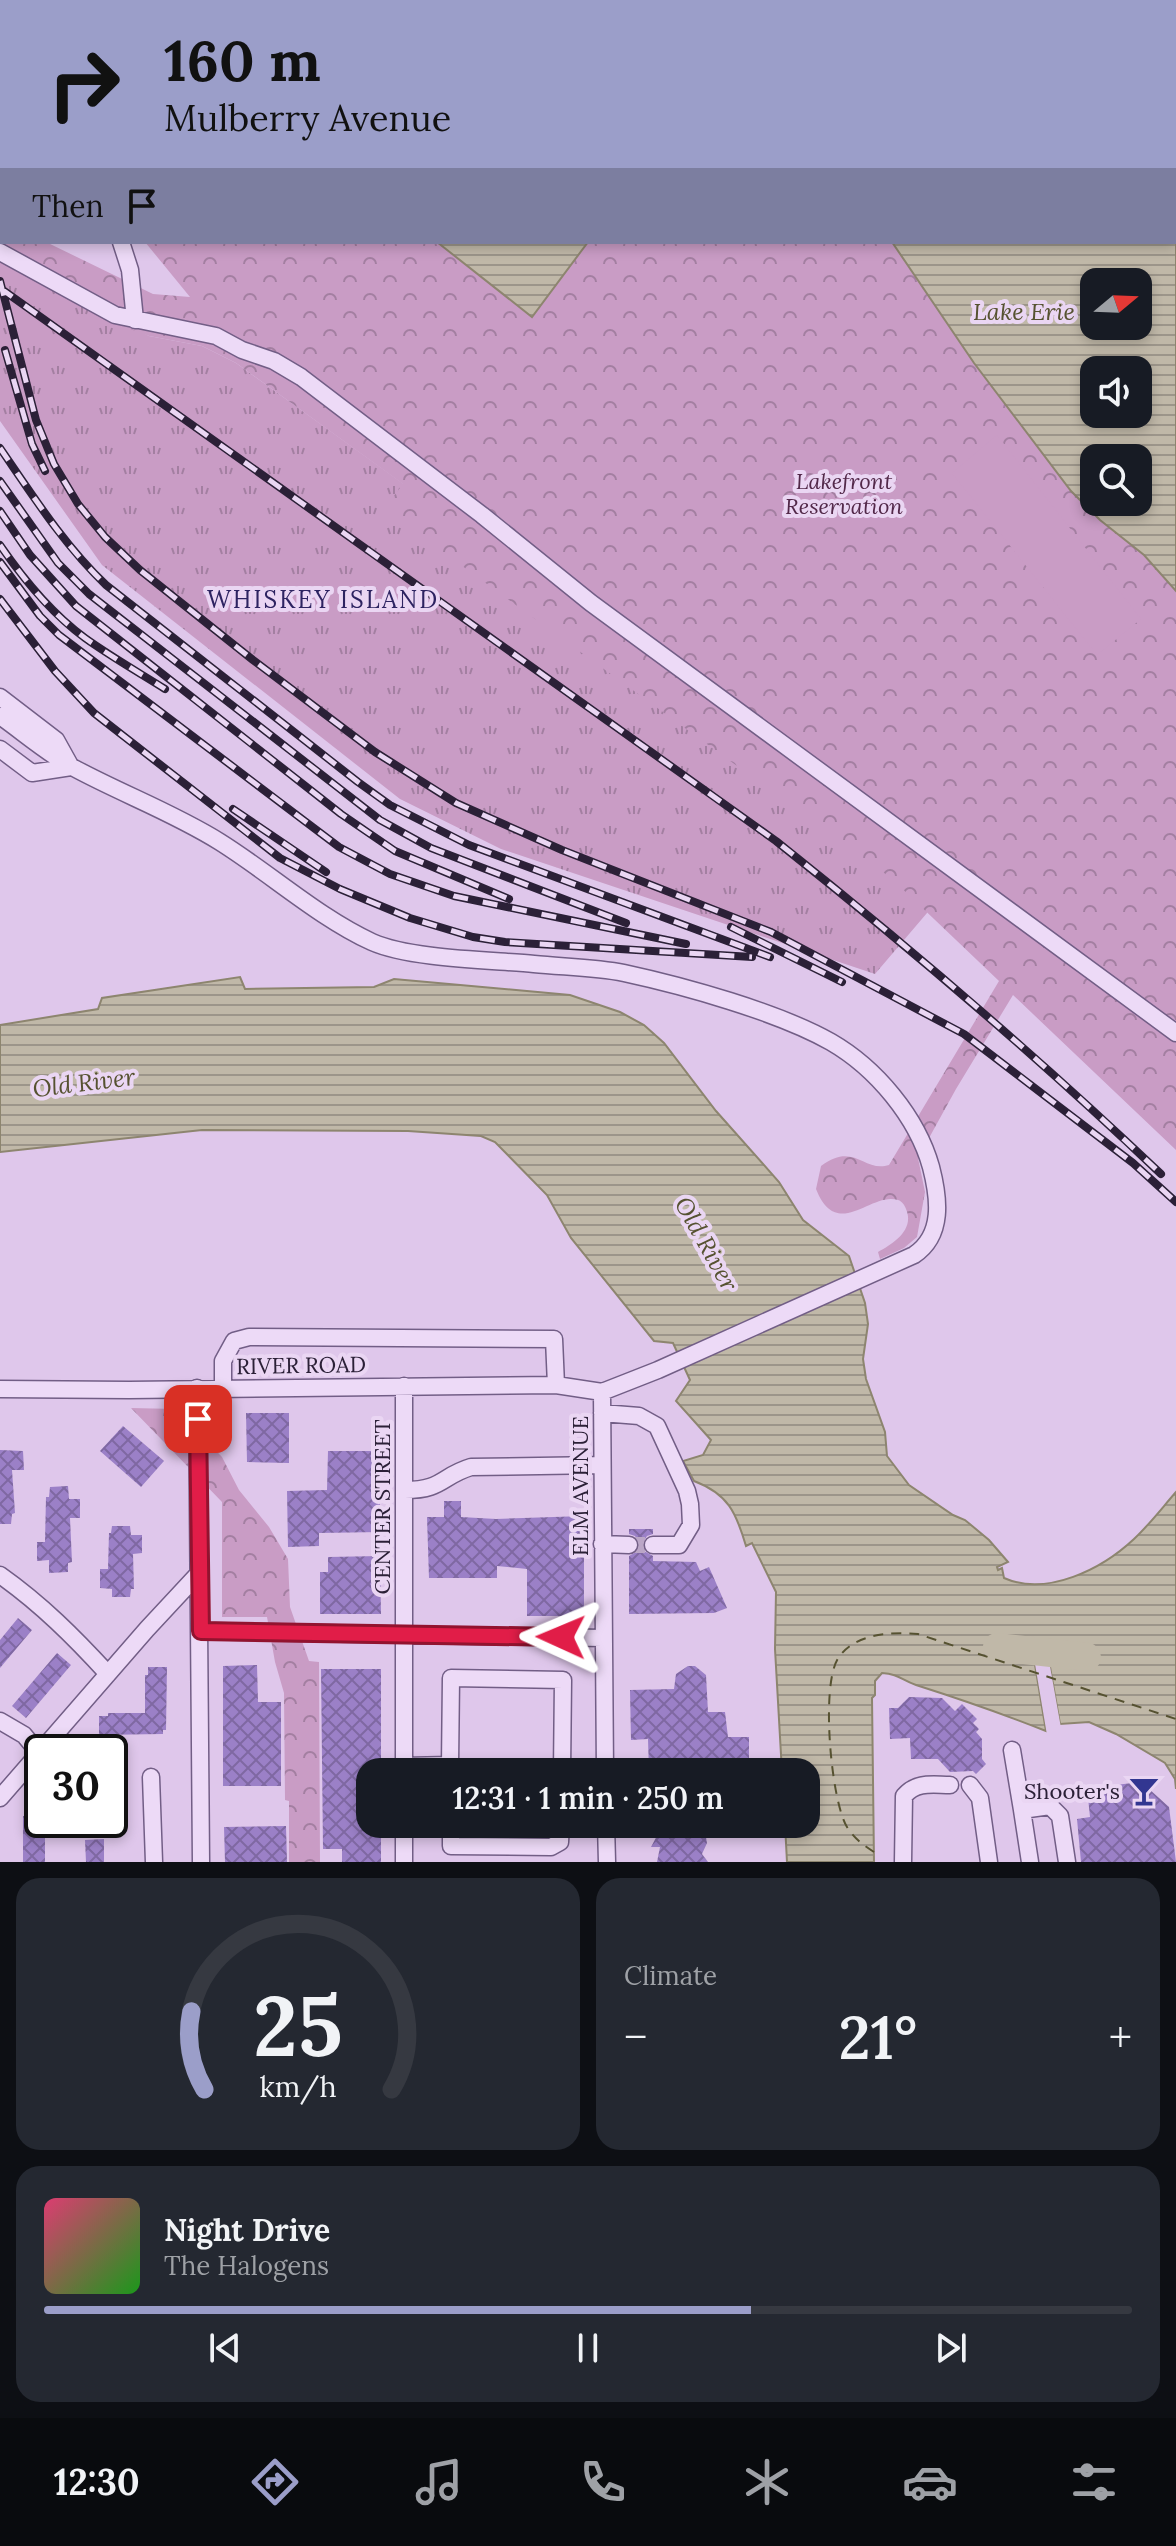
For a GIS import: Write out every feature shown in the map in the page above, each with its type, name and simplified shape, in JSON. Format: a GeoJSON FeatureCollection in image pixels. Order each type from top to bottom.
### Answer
{"type":"FeatureCollection","features":[{"type":"Feature","properties":{"kind":"street"},"geometry":{"type":"LineString","coordinates":[[122,244],[130,270],[135,320]]}},
{"type":"Feature","properties":{"kind":"street"},"geometry":{"type":"LineString","coordinates":[[1,253],[115,315],[216,336],[274,361],[301,377],[482,515],[591,603],[1176,1033]]}},
{"type":"Feature","properties":{"kind":"street"},"geometry":{"type":"LineString","coordinates":[[0,697],[56,740],[71,767]]}},
{"type":"Feature","properties":{"kind":"street"},"geometry":{"type":"LineString","coordinates":[[0,716],[71,767],[219,841],[374,943],[412,952],[622,972],[740,1006],[831,1042],[870,1072],[918,1132],[934,1178],[937,1216],[926,1247],[882,1271],[602,1392]]}},
{"type":"Feature","properties":{"kind":"street"},"geometry":{"type":"LineString","coordinates":[[0,749],[32,773],[71,767]]}},
{"type":"Feature","properties":{"kind":"street"},"geometry":{"type":"LineString","coordinates":[[223,1388],[223,1361],[234,1341],[249,1337],[554,1339],[556,1385]]}},
{"type":"Feature","properties":{"kind":"street","name":"RIVER ROAD"},"geometry":{"type":"LineString","coordinates":[[0,1389],[556,1385],[602,1392]]}},
{"type":"Feature","properties":{"kind":"street","name":"CENTER STREET"},"geometry":{"type":"LineString","coordinates":[[404,1386],[404,1758]]}},
{"type":"Feature","properties":{"kind":"street"},"geometry":{"type":"LineString","coordinates":[[197,1388],[201,1862]]}},
{"type":"Feature","properties":{"kind":"street","name":"ELM AVENUE"},"geometry":{"type":"LineString","coordinates":[[602,1392],[605,1758]]}},
{"type":"Feature","properties":{"kind":"street"},"geometry":{"type":"LineString","coordinates":[[602,1413],[639,1416],[657,1426],[687,1491],[691,1525],[679,1545],[653,1545]]}},
{"type":"Feature","properties":{"kind":"street"},"geometry":{"type":"LineString","coordinates":[[405,1490],[426,1490],[446,1481],[455,1472],[471,1467],[602,1465]]}},
{"type":"Feature","properties":{"kind":"street"},"geometry":{"type":"LineString","coordinates":[[602,1544],[629,1545]]}},
{"type":"Feature","properties":{"kind":"street"},"geometry":{"type":"LineString","coordinates":[[56,1734],[200,1572]]}},
{"type":"Feature","properties":{"kind":"street"},"geometry":{"type":"LineString","coordinates":[[0,1575],[66,1629],[108,1674]]}},
{"type":"Feature","properties":{"kind":"street"},"geometry":{"type":"LineString","coordinates":[[201,1631],[602,1638]]}},
{"type":"Feature","properties":{"kind":"street"},"geometry":{"type":"LineString","coordinates":[[450,1758],[451,1678],[563,1680],[562,1758]]}},
{"type":"Feature","properties":{"kind":"street"},"geometry":{"type":"LineString","coordinates":[[0,1721],[24,1735]]}},
{"type":"Feature","properties":{"kind":"street"},"geometry":{"type":"LineString","coordinates":[[1012,1750],[1030,1862]]}},
{"type":"Feature","properties":{"kind":"street"},"geometry":{"type":"LineString","coordinates":[[0,1798],[24,1770]]}},
{"type":"Feature","properties":{"kind":"street"},"geometry":{"type":"LineString","coordinates":[[151,1777],[154,1862]]}},
{"type":"Feature","properties":{"kind":"street"},"geometry":{"type":"LineString","coordinates":[[903,1862],[904,1796],[921,1784],[950,1785]]}},
{"type":"Feature","properties":{"kind":"street"},"geometry":{"type":"LineString","coordinates":[[970,1785],[980,1798],[989,1862]]}},
{"type":"Feature","properties":{"kind":"street"},"geometry":{"type":"LineString","coordinates":[[1022,1810],[1050,1806],[1060,1816],[1067,1862]]}},
{"type":"Feature","properties":{"kind":"street"},"geometry":{"type":"LineString","coordinates":[[404,1838],[404,1862]]}},
{"type":"Feature","properties":{"kind":"street"},"geometry":{"type":"LineString","coordinates":[[451,1838],[451,1846],[488,1854],[551,1847],[560,1842],[560,1838]]}},
{"type":"Feature","properties":{"kind":"street"},"geometry":{"type":"LineString","coordinates":[[606,1838],[607,1862]]}},
{"type":"Feature","properties":{"kind":"green space","name":"Lakefront Reservation"},"geometry":{"type":"Polygon","coordinates":[[[0,244],[50,244],[153,294],[190,297],[147,244],[1176,244],[1176,1150],[1013,995],[918,1158],[925,1192],[917,1237],[904,1248],[880,1259],[878,1252],[905,1230],[908,1217],[904,1205],[901,1201],[888,1199],[855,1211],[834,1212],[824,1204],[816,1189],[821,1166],[842,1156],[872,1165],[889,1165],[999,981],[891,878],[384,509],[403,484],[236,363],[202,346],[149,336],[117,324],[20,272],[0,257],[0,244]]]}},
{"type":"Feature","properties":{"kind":"green space"},"geometry":{"type":"Polygon","coordinates":[[[0,256],[149,336],[202,346],[236,363],[948,877],[927,913],[875,974],[501,849],[400,799],[102,565],[0,421],[0,256]]]}},
{"type":"Feature","properties":{"kind":"green space"},"geometry":{"type":"Polygon","coordinates":[[[997,435],[1141,619],[1097,655],[952,473],[997,435]]]}},
{"type":"Feature","properties":{"kind":"green space"},"geometry":{"type":"Polygon","coordinates":[[[131,1408],[176,1409],[222,1457],[239,1490],[269,1527],[288,1559],[290,1607],[309,1661],[319,1662],[320,1862],[289,1862],[284,1693],[267,1617],[222,1617],[222,1502],[131,1408]]]}},
{"type":"Feature","properties":{"kind":"water"},"geometry":{"type":"Polygon","coordinates":[[[440,244],[587,244],[532,317],[440,244]]]}},
{"type":"Feature","properties":{"kind":"water","name":"Lake Erie"},"geometry":{"type":"Polygon","coordinates":[[[893,244],[1176,244],[1176,591],[1144,555],[1096,516],[1152,516],[1152,444],[1080,444],[1080,500],[974,363],[893,244]]]}},
{"type":"Feature","properties":{"kind":"water"},"geometry":{"type":"Polygon","coordinates":[[[240,977],[245,989],[374,987],[394,979],[570,995],[620,1012],[644,1025],[664,1043],[716,1111],[779,1182],[803,1220],[849,1256],[865,1303],[868,1324],[863,1359],[866,1379],[885,1432],[887,1456],[909,1485],[965,1520],[989,1540],[1008,1562],[997,1567],[998,1570],[1002,1568],[1004,1578],[1038,1584],[1056,1582],[1090,1570],[1134,1539],[1176,1492],[1176,1789],[1175,1779],[1165,1763],[1116,1734],[1089,1722],[1060,1724],[1046,1644],[1032,1647],[1046,1731],[882,1673],[875,1681],[875,1695],[872,1698],[874,1862],[787,1862],[786,1838],[820,1838],[820,1758],[781,1758],[775,1649],[776,1592],[752,1543],[746,1546],[729,1506],[715,1492],[694,1481],[683,1461],[703,1455],[711,1440],[676,1401],[690,1380],[673,1343],[654,1341],[571,1238],[547,1195],[495,1142],[481,1136],[408,1131],[202,1130],[0,1152],[0,1025],[98,1009],[102,998],[240,977]]]}},
{"type":"Feature","properties":{"kind":"pier"},"geometry":{"type":"Polygon","coordinates":[[[1046,1644],[1061,1728],[1057,1725],[1043,1648],[1037,1650],[1050,1730],[1047,1735],[1032,1646],[1046,1644]]]}},
{"type":"Feature","properties":{"kind":"building"},"geometry":{"type":"Polygon","coordinates":[[[246,1413],[289,1413],[289,1463],[247,1462],[246,1413]]]}},
{"type":"Feature","properties":{"kind":"building"},"geometry":{"type":"Polygon","coordinates":[[[123,1426],[164,1461],[141,1487],[100,1451],[123,1426]]]}},
{"type":"Feature","properties":{"kind":"building"},"geometry":{"type":"Polygon","coordinates":[[[0,1450],[23,1451],[24,1470],[12,1470],[15,1513],[12,1514],[11,1524],[0,1524],[0,1450]]]}},
{"type":"Feature","properties":{"kind":"building"},"geometry":{"type":"Polygon","coordinates":[[[328,1451],[378,1451],[381,1532],[319,1533],[319,1546],[288,1547],[287,1491],[327,1490],[328,1451]]]}},
{"type":"Feature","properties":{"kind":"building"},"geometry":{"type":"Polygon","coordinates":[[[68,1486],[69,1499],[80,1499],[80,1518],[70,1518],[72,1562],[68,1563],[68,1572],[49,1573],[49,1560],[37,1561],[37,1542],[45,1542],[46,1497],[49,1497],[50,1487],[68,1486]]]}},
{"type":"Feature","properties":{"kind":"building"},"geometry":{"type":"Polygon","coordinates":[[[444,1501],[461,1501],[461,1517],[584,1516],[584,1616],[527,1616],[527,1569],[497,1566],[497,1578],[429,1578],[427,1517],[444,1517],[444,1501]]]}},
{"type":"Feature","properties":{"kind":"building"},"geometry":{"type":"Polygon","coordinates":[[[112,1526],[130,1526],[131,1535],[142,1535],[142,1553],[133,1554],[134,1589],[131,1589],[130,1597],[112,1597],[112,1589],[100,1588],[100,1569],[108,1569],[112,1526]]]}},
{"type":"Feature","properties":{"kind":"building"},"geometry":{"type":"Polygon","coordinates":[[[629,1529],[653,1529],[653,1534],[647,1536],[642,1544],[644,1551],[653,1556],[653,1561],[696,1562],[700,1571],[709,1567],[727,1608],[714,1613],[629,1614],[629,1556],[638,1551],[640,1545],[635,1536],[629,1534],[629,1529]]]}},
{"type":"Feature","properties":{"kind":"building"},"geometry":{"type":"Polygon","coordinates":[[[380,1556],[381,1614],[320,1614],[320,1572],[328,1572],[328,1557],[380,1556]]]}},
{"type":"Feature","properties":{"kind":"building"},"geometry":{"type":"Polygon","coordinates":[[[18,1618],[32,1630],[0,1668],[0,1640],[18,1618]]]}},
{"type":"Feature","properties":{"kind":"building"},"geometry":{"type":"Polygon","coordinates":[[[57,1653],[71,1665],[26,1718],[12,1706],[57,1653]]]}},
{"type":"Feature","properties":{"kind":"building"},"geometry":{"type":"Polygon","coordinates":[[[257,1665],[258,1702],[281,1702],[281,1786],[223,1786],[223,1666],[257,1665]]]}},
{"type":"Feature","properties":{"kind":"building"},"geometry":{"type":"Polygon","coordinates":[[[688,1666],[695,1666],[706,1675],[708,1712],[725,1712],[728,1737],[749,1737],[749,1758],[649,1758],[648,1739],[631,1740],[630,1690],[674,1689],[676,1674],[688,1666]]]}},
{"type":"Feature","properties":{"kind":"building"},"geometry":{"type":"Polygon","coordinates":[[[148,1667],[167,1667],[166,1730],[163,1734],[99,1734],[99,1716],[108,1716],[108,1713],[145,1713],[145,1675],[148,1675],[148,1667]]]}},
{"type":"Feature","properties":{"kind":"building"},"geometry":{"type":"Polygon","coordinates":[[[321,1669],[381,1669],[381,1758],[356,1758],[356,1838],[381,1838],[381,1862],[342,1862],[342,1849],[323,1849],[321,1669]]]}},
{"type":"Feature","properties":{"kind":"building"},"geometry":{"type":"Polygon","coordinates":[[[909,1697],[942,1698],[955,1711],[962,1704],[977,1719],[973,1723],[979,1729],[976,1732],[982,1739],[982,1759],[986,1764],[976,1774],[973,1771],[950,1772],[938,1759],[911,1759],[910,1738],[890,1739],[889,1708],[898,1708],[909,1697]]]}},
{"type":"Feature","properties":{"kind":"building"},"geometry":{"type":"Polygon","coordinates":[[[1138,1779],[1169,1807],[1176,1862],[1081,1862],[1077,1819],[1090,1817],[1087,1788],[1133,1783],[1138,1779]]]}},
{"type":"Feature","properties":{"kind":"building"},"geometry":{"type":"Polygon","coordinates":[[[23,1816],[24,1838],[45,1838],[45,1862],[23,1862],[23,1816]]]}},
{"type":"Feature","properties":{"kind":"building"},"geometry":{"type":"Polygon","coordinates":[[[286,1826],[287,1862],[225,1862],[224,1827],[286,1826]]]}},
{"type":"Feature","properties":{"kind":"building"},"geometry":{"type":"Polygon","coordinates":[[[656,1838],[706,1838],[702,1854],[708,1862],[657,1862],[660,1847],[651,1847],[656,1838]]]}},
{"type":"Feature","properties":{"kind":"building"},"geometry":{"type":"Polygon","coordinates":[[[104,1839],[104,1862],[86,1862],[85,1840],[104,1839]]]}},
{"type":"Feature","properties":{"kind":"waterway","name":"Old River"},"geometry":{"type":"LineString","coordinates":[[997,1647],[1087,1657]]}},
{"type":"Feature","properties":{"kind":"ferry route"},"geometry":{"type":"LineString","coordinates":[[874,1852],[853,1835],[841,1813],[830,1742],[833,1670],[846,1649],[864,1639],[886,1634],[918,1634],[1176,1719]]}},
{"type":"Feature","properties":{"kind":"tunnel"},"geometry":{"type":"LineString","coordinates":[[629,1545],[653,1545]]}},
{"type":"Feature","properties":{"kind":"railway"},"geometry":{"type":"LineString","coordinates":[[0,281],[36,420],[54,464],[78,504],[105,537],[140,570],[253,660],[375,752],[456,803],[562,850],[771,932],[964,1034],[1133,1163],[1176,1202]]}},
{"type":"Feature","properties":{"kind":"railway"},"geometry":{"type":"LineString","coordinates":[[0,288],[776,841],[972,1003],[1161,1174]]}},
{"type":"Feature","properties":{"kind":"railway"},"geometry":{"type":"LineString","coordinates":[[5,350],[32,444],[45,471]]}},
{"type":"Feature","properties":{"kind":"railway"},"geometry":{"type":"LineString","coordinates":[[0,448],[63,537],[106,585],[390,805],[469,845],[770,957]]}},
{"type":"Feature","properties":{"kind":"railway"},"geometry":{"type":"LineString","coordinates":[[0,481],[58,563],[89,594],[380,820],[431,848],[626,923]]}},
{"type":"Feature","properties":{"kind":"railway"},"geometry":{"type":"LineString","coordinates":[[0,511],[30,555],[76,606],[341,814],[395,851],[509,899]]}},
{"type":"Feature","properties":{"kind":"railway"},"geometry":{"type":"LineString","coordinates":[[0,545],[61,618],[104,651],[165,689]]}},
{"type":"Feature","properties":{"kind":"railway"},"geometry":{"type":"LineString","coordinates":[[0,562],[40,616],[59,635],[339,847],[390,874],[454,896],[686,944]]}},
{"type":"Feature","properties":{"kind":"railway"},"geometry":{"type":"LineString","coordinates":[[0,599],[55,671],[94,713],[280,858],[340,889],[410,918],[473,937],[505,942],[752,957]]}},
{"type":"Feature","properties":{"kind":"railway"},"geometry":{"type":"LineString","coordinates":[[233,809],[326,872]]}},
{"type":"Feature","properties":{"kind":"railway"},"geometry":{"type":"LineString","coordinates":[[731,927],[842,982]]}},
{"type":"Feature","properties":{"kind":"place","name":"Shooter's"},"geometry":{"type":"Point","coordinates":[1144,1791]}},
{"type":"Feature","properties":{"kind":"district","name":"WHISKEY ISLAND"},"geometry":{"type":"Point","coordinates":[323,600]}},
{"type":"Feature","properties":{"kind":"route"},"geometry":{"type":"LineString","coordinates":[[198,1419],[201,1631],[561,1637]]}}]}
